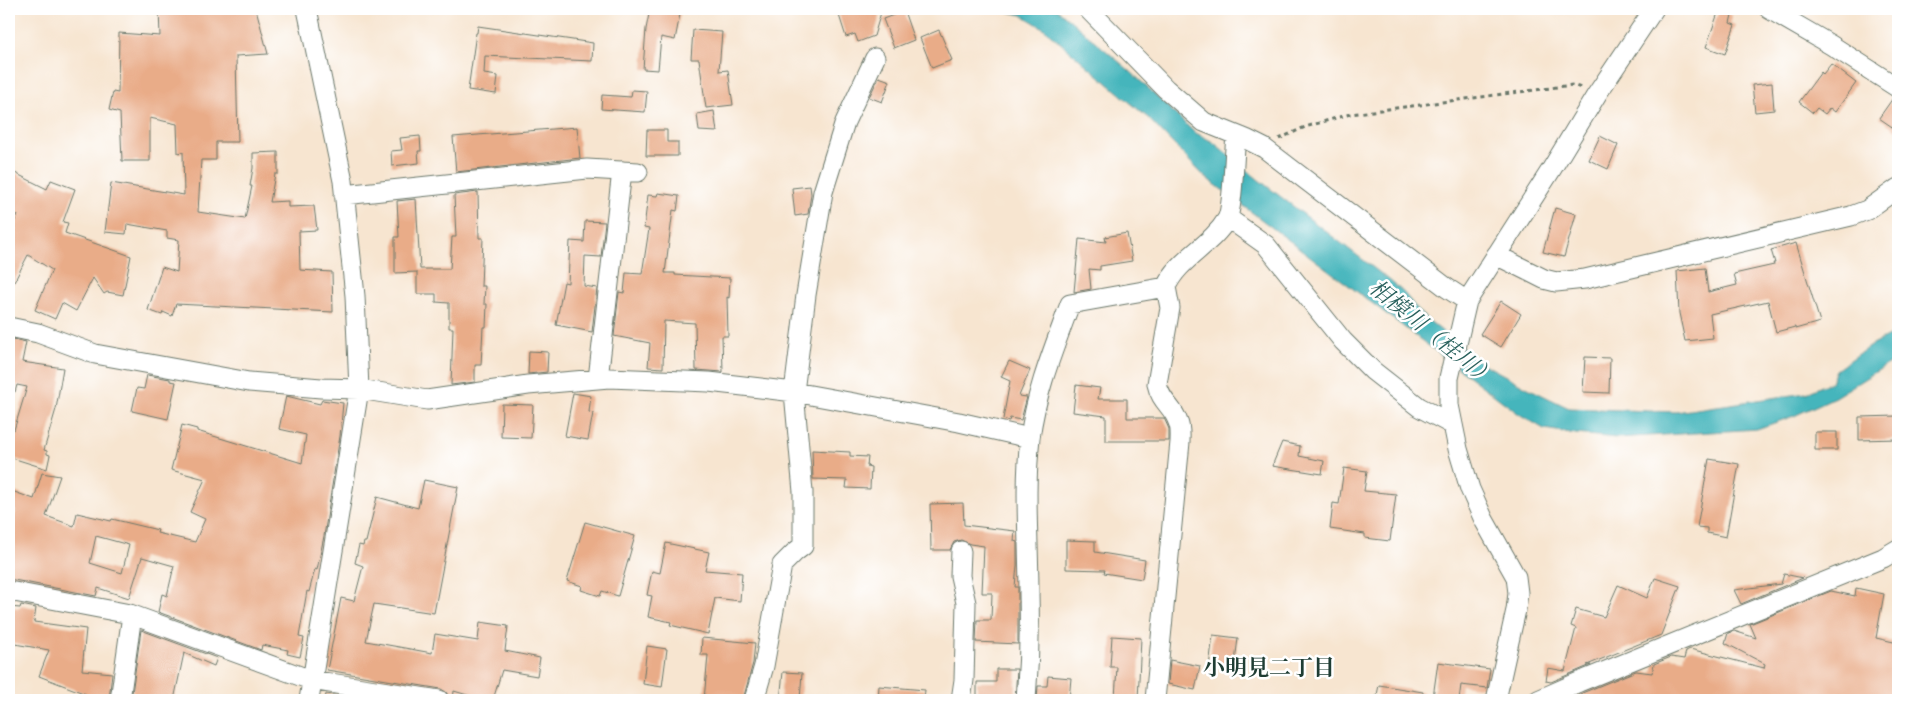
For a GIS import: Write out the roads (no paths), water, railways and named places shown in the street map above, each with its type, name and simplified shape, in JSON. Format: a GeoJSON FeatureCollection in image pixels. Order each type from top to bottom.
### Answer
{"type":"FeatureCollection","features":[{"type":"Feature","properties":{"kind":"street"},"geometry":{"type":"LineString","coordinates":[[307,9],[343,181],[355,296],[359,388],[309,700]]}},
{"type":"Feature","properties":{"kind":"street"},"geometry":{"type":"LineString","coordinates":[[1088,9],[1166,89],[1204,122],[1235,142],[1264,148],[1447,288],[1467,301]]}},
{"type":"Feature","properties":{"kind":"street"},"geometry":{"type":"LineString","coordinates":[[1496,700],[1516,610],[1518,593],[1516,576],[1484,520],[1470,489],[1458,449],[1449,405],[1449,378],[1467,301],[1552,170],[1597,94],[1654,9]]}},
{"type":"Feature","properties":{"kind":"street"},"geometry":{"type":"LineString","coordinates":[[1770,9],[1898,88]]}},
{"type":"Feature","properties":{"kind":"street"},"geometry":{"type":"LineString","coordinates":[[754,700],[764,666],[782,565],[803,546],[803,492],[794,392],[806,295],[823,192],[845,122],[875,58]]}},
{"type":"Feature","properties":{"kind":"street"},"geometry":{"type":"LineString","coordinates":[[1155,700],[1180,442],[1179,423],[1160,395],[1157,384],[1170,308],[1166,287],[1176,271],[1204,245],[1229,212],[1235,142]]}},
{"type":"Feature","properties":{"kind":"street"},"geometry":{"type":"LineString","coordinates":[[344,195],[587,169],[630,172],[598,379]]}},
{"type":"Feature","properties":{"kind":"street"},"geometry":{"type":"LineString","coordinates":[[1496,255],[1544,279],[1556,282],[1585,280],[1851,216],[1867,210],[1898,188]]}},
{"type":"Feature","properties":{"kind":"street"},"geometry":{"type":"LineString","coordinates":[[1229,212],[1266,246],[1343,341],[1373,371],[1419,407],[1453,425]]}},
{"type":"Feature","properties":{"kind":"street"},"geometry":{"type":"LineString","coordinates":[[1026,700],[1030,438],[1040,386],[1070,304],[1166,287]]}},
{"type":"Feature","properties":{"kind":"street"},"geometry":{"type":"LineString","coordinates":[[9,327],[38,333],[95,354],[249,382],[321,388],[359,388],[427,400],[528,386],[598,379],[685,380],[794,392],[959,422],[1030,438]]}},
{"type":"Feature","properties":{"kind":"street"},"geometry":{"type":"LineString","coordinates":[[1538,700],[1883,558],[1898,549]]}},
{"type":"Feature","properties":{"kind":"street"},"geometry":{"type":"LineString","coordinates":[[961,551],[960,576],[966,603],[962,700]]}},
{"type":"Feature","properties":{"kind":"street"},"geometry":{"type":"LineString","coordinates":[[9,591],[132,616],[311,680],[439,700]]}},
{"type":"Feature","properties":{"kind":"street"},"geometry":{"type":"LineString","coordinates":[[120,700],[132,616]]}},
{"type":"Feature","properties":{"kind":"water","name":"相模川（桂川）"},"geometry":{"type":"Polygon","coordinates":[[[995,9],[1057,9],[1130,71],[1194,132],[1213,142],[1259,180],[1388,279],[1403,292],[1422,315],[1480,362],[1569,408],[1676,412],[1806,393],[1831,382],[1836,370],[1873,344],[1895,333],[1898,324],[1898,358],[1835,397],[1794,416],[1757,429],[1617,438],[1544,429],[1519,414],[1205,177],[1147,117],[1043,28],[1022,15],[995,9]]]}},
{"type":"Feature","properties":{"kind":"district","name":"小明見二丁目"},"geometry":{"type":"Point","coordinates":[1269,668]}}]}
